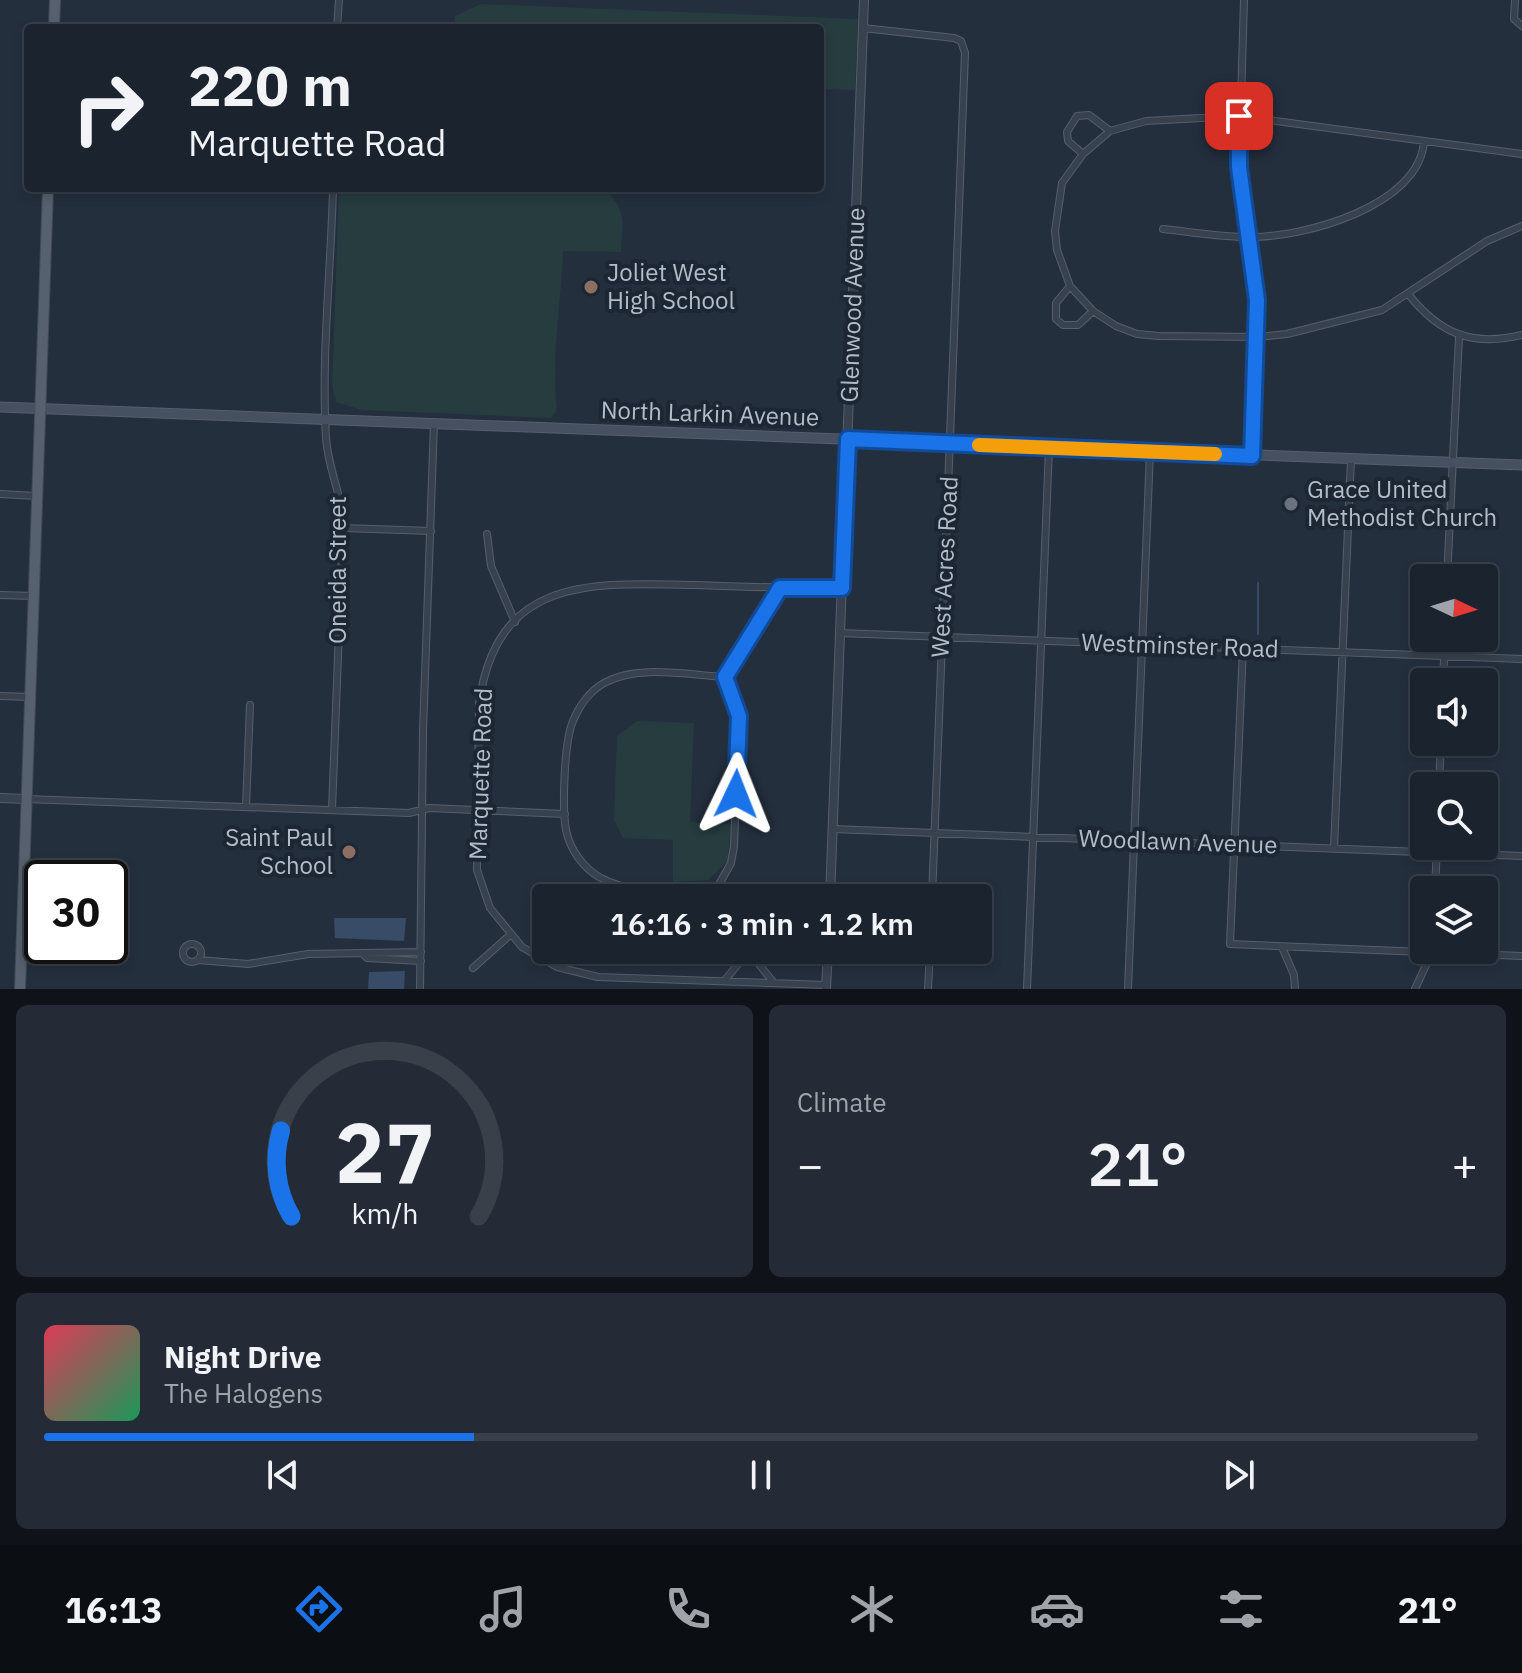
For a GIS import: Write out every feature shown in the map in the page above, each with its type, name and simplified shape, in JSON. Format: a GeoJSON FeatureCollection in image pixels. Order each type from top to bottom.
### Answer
{"type":"FeatureCollection","features":[{"type":"Feature","properties":{"kind":"main road"},"geometry":{"type":"LineString","coordinates":[[54,24],[55,0]]}},
{"type":"Feature","properties":{"kind":"main road"},"geometry":{"type":"LineString","coordinates":[[20,989],[48,192]]}},
{"type":"Feature","properties":{"kind":"main road","name":"North Larkin Avenue"},"geometry":{"type":"LineString","coordinates":[[0,407],[1522,465]]}},
{"type":"Feature","properties":{"kind":"street"},"geometry":{"type":"LineString","coordinates":[[337,24],[339,0]]}},
{"type":"Feature","properties":{"kind":"street","name":"Glenwood Avenue"},"geometry":{"type":"LineString","coordinates":[[831,884],[864,0]]}},
{"type":"Feature","properties":{"kind":"street"},"geometry":{"type":"LineString","coordinates":[[1244,0],[1239,167],[1250,237],[1258,337],[1252,456]]}},
{"type":"Feature","properties":{"kind":"street"},"geometry":{"type":"LineString","coordinates":[[1515,0],[1514,19],[1520,25]]}},
{"type":"Feature","properties":{"kind":"street","name":"West Acres Road"},"geometry":{"type":"LineString","coordinates":[[863,28],[954,38],[964,45],[932,884]]}},
{"type":"Feature","properties":{"kind":"street"},"geometry":{"type":"LineString","coordinates":[[1083,154],[1068,141],[1067,132],[1077,116],[1089,115],[1110,131]]}},
{"type":"Feature","properties":{"kind":"street"},"geometry":{"type":"LineString","coordinates":[[1522,154],[1239,116],[1146,121],[1110,131],[1083,154],[1062,183],[1055,213],[1057,250],[1070,286],[1093,311],[1137,334],[1258,337],[1354,319],[1382,310],[1487,241],[1522,226]]}},
{"type":"Feature","properties":{"kind":"street"},"geometry":{"type":"LineString","coordinates":[[1163,229],[1250,237],[1311,228],[1363,211],[1401,186],[1418,163],[1424,141]]}},
{"type":"Feature","properties":{"kind":"street","name":"Oneida Street"},"geometry":{"type":"LineString","coordinates":[[332,810],[343,528],[341,497],[328,455],[325,419],[333,192]]}},
{"type":"Feature","properties":{"kind":"street"},"geometry":{"type":"LineString","coordinates":[[1070,286],[1056,303],[1056,319],[1063,325],[1078,325],[1093,311]]}},
{"type":"Feature","properties":{"kind":"street"},"geometry":{"type":"LineString","coordinates":[[1409,295],[1424,314],[1459,337],[1489,340],[1522,335]]}},
{"type":"Feature","properties":{"kind":"street"},"geometry":{"type":"LineString","coordinates":[[1448,564],[1459,337]]}},
{"type":"Feature","properties":{"kind":"street"},"geometry":{"type":"LineString","coordinates":[[420,989],[422,810],[434,423]]}},
{"type":"Feature","properties":{"kind":"street"},"geometry":{"type":"LineString","coordinates":[[1027,989],[1049,448]]}},
{"type":"Feature","properties":{"kind":"street"},"geometry":{"type":"LineString","coordinates":[[1128,989],[1150,452]]}},
{"type":"Feature","properties":{"kind":"street"},"geometry":{"type":"LineString","coordinates":[[1334,848],[1351,459]]}},
{"type":"Feature","properties":{"kind":"street"},"geometry":{"type":"LineString","coordinates":[[0,494],[36,496]]}},
{"type":"Feature","properties":{"kind":"street"},"geometry":{"type":"LineString","coordinates":[[343,528],[431,531]]}},
{"type":"Feature","properties":{"kind":"street"},"geometry":{"type":"LineString","coordinates":[[487,534],[491,566],[515,622]]}},
{"type":"Feature","properties":{"kind":"street","name":"Marquette Road"},"geometry":{"type":"LineString","coordinates":[[826,987],[576,974],[557,967],[522,947],[510,935],[482,891],[475,848],[482,682],[499,643],[515,622],[543,600],[585,585],[842,588]]}},
{"type":"Feature","properties":{"kind":"street"},"geometry":{"type":"LineString","coordinates":[[725,677],[780,588]]}},
{"type":"Feature","properties":{"kind":"street"},"geometry":{"type":"LineString","coordinates":[[0,595],[33,596]]}},
{"type":"Feature","properties":{"kind":"street","name":"Westminster Road"},"geometry":{"type":"LineString","coordinates":[[839,633],[1522,659]]}},
{"type":"Feature","properties":{"kind":"street"},"geometry":{"type":"LineString","coordinates":[[1243,648],[1230,944],[1410,950]]}},
{"type":"Feature","properties":{"kind":"street"},"geometry":{"type":"LineString","coordinates":[[1444,652],[1444,668]]}},
{"type":"Feature","properties":{"kind":"street"},"geometry":{"type":"LineString","coordinates":[[618,884],[603,880],[579,860],[566,831],[572,723],[590,694],[619,677],[640,673],[725,677]]}},
{"type":"Feature","properties":{"kind":"street"},"geometry":{"type":"LineString","coordinates":[[719,884],[731,863],[736,817],[739,716],[725,677]]}},
{"type":"Feature","properties":{"kind":"street"},"geometry":{"type":"LineString","coordinates":[[0,696],[30,697]]}},
{"type":"Feature","properties":{"kind":"street"},"geometry":{"type":"LineString","coordinates":[[246,807],[250,705]]}},
{"type":"Feature","properties":{"kind":"street"},"geometry":{"type":"LineString","coordinates":[[0,798],[409,813],[422,810],[477,810],[565,814]]}},
{"type":"Feature","properties":{"kind":"street","name":"Woodlawn Avenue"},"geometry":{"type":"LineString","coordinates":[[833,829],[1410,849]]}},
{"type":"Feature","properties":{"kind":"street","name":"Woodlawn Avenue"},"geometry":{"type":"LineString","coordinates":[[1498,854],[1522,856]]}},
{"type":"Feature","properties":{"kind":"street"},"geometry":{"type":"LineString","coordinates":[[473,968],[510,935]]}},
{"type":"Feature","properties":{"kind":"street"},"geometry":{"type":"LineString","coordinates":[[1282,947],[1294,975],[1295,989]]}},
{"type":"Feature","properties":{"kind":"street"},"geometry":{"type":"LineString","coordinates":[[198,960],[248,964],[308,954],[363,954],[368,951],[421,956]]}},
{"type":"Feature","properties":{"kind":"street"},"geometry":{"type":"LineString","coordinates":[[1498,955],[1522,956]]}},
{"type":"Feature","properties":{"kind":"street"},"geometry":{"type":"LineString","coordinates":[[725,980],[738,964]]}},
{"type":"Feature","properties":{"kind":"street"},"geometry":{"type":"LineString","coordinates":[[757,964],[773,983]]}},
{"type":"Feature","properties":{"kind":"street"},"geometry":{"type":"LineString","coordinates":[[826,987],[827,964]]}},
{"type":"Feature","properties":{"kind":"street"},"geometry":{"type":"LineString","coordinates":[[928,989],[929,964]]}},
{"type":"Feature","properties":{"kind":"street"},"geometry":{"type":"LineString","coordinates":[[1415,989],[1427,964]]}},
{"type":"Feature","properties":{"kind":"street"},"geometry":{"type":"LineString","coordinates":[[628,977],[628,989]]}},
{"type":"Feature","properties":{"kind":"green space"},"geometry":{"type":"Polygon","coordinates":[[[481,4],[858,19],[855,90],[824,89],[824,24],[455,24],[455,16],[481,4]]]}},
{"type":"Feature","properties":{"kind":"green space"},"geometry":{"type":"Polygon","coordinates":[[[339,192],[608,192],[617,205],[622,217],[621,252],[563,251],[556,351],[557,410],[551,418],[362,410],[336,402],[332,386],[339,192]]]}},
{"type":"Feature","properties":{"kind":"green space"},"geometry":{"type":"Polygon","coordinates":[[[637,721],[694,723],[690,822],[731,824],[728,861],[708,880],[673,882],[673,840],[623,838],[614,820],[617,736],[637,721]]]}},
{"type":"Feature","properties":{"kind":"water"},"geometry":{"type":"Polygon","coordinates":[[[334,918],[406,918],[404,941],[335,938],[334,918]]]}},
{"type":"Feature","properties":{"kind":"water"},"geometry":{"type":"Polygon","coordinates":[[[405,971],[404,989],[368,989],[369,972],[405,971]]]}},
{"type":"Feature","properties":{"kind":"waterway"},"geometry":{"type":"LineString","coordinates":[[1258,583],[1258,634]]}},
{"type":"Feature","properties":{"kind":"slow traffic"},"geometry":{"type":"LineString","coordinates":[[979,445],[1215,454]]}},
{"type":"Feature","properties":{"kind":"place","name":"Joliet West High School"},"geometry":{"type":"Point","coordinates":[591,287]}},
{"type":"Feature","properties":{"kind":"place","name":"Grace United Methodist Church"},"geometry":{"type":"Point","coordinates":[1291,504]}},
{"type":"Feature","properties":{"kind":"place","name":"Saint Paul School"},"geometry":{"type":"Point","coordinates":[349,852]}},
{"type":"Feature","properties":{"kind":"route"},"geometry":{"type":"LineString","coordinates":[[736,794],[739,716],[737,702],[725,677],[780,588],[842,588],[848,439],[1252,456],[1257,300],[1239,167],[1239,116]]}}]}
